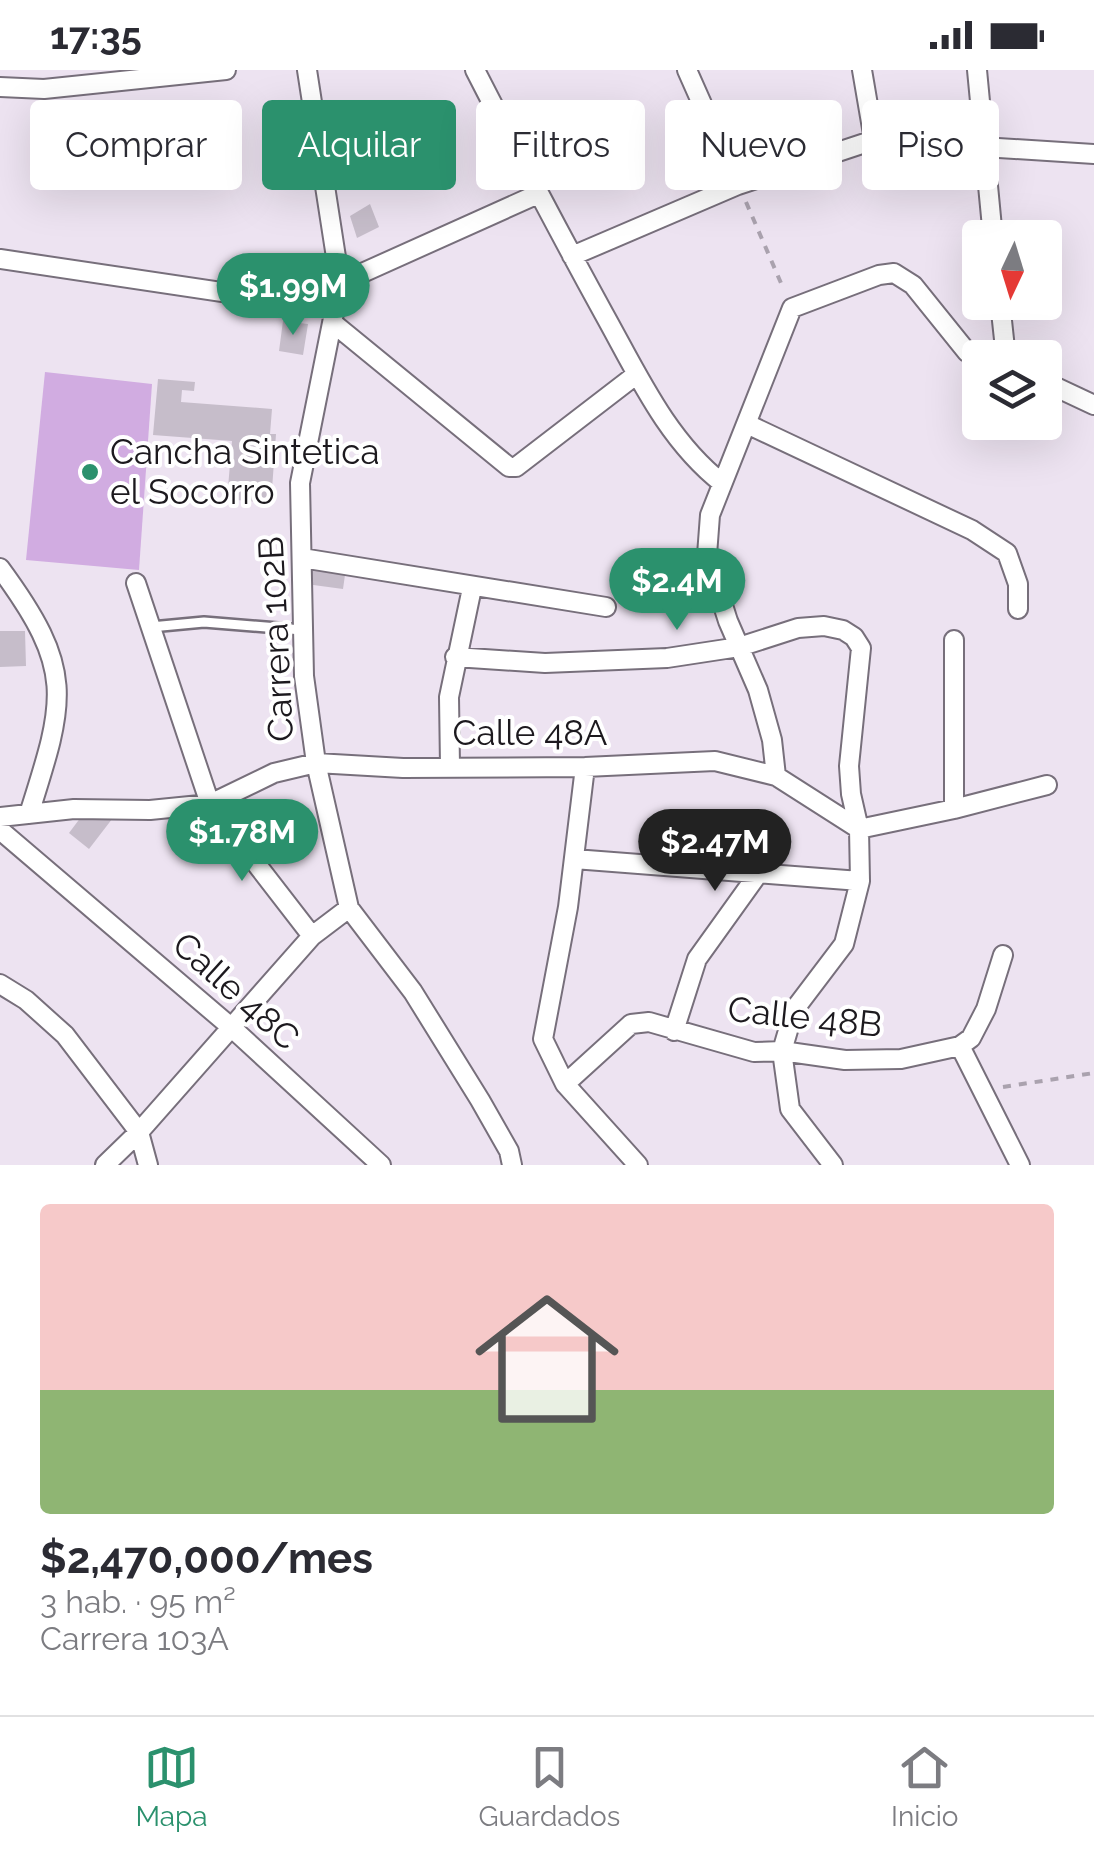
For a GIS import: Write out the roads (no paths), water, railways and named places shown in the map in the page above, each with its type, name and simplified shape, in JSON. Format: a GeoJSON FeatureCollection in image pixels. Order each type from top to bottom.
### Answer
{"type":"FeatureCollection","features":[{"type":"Feature","properties":{"kind":"street"},"geometry":{"type":"LineString","coordinates":[[0,87],[44,89],[226,70]]}},
{"type":"Feature","properties":{"kind":"street","name":"Carrera 102B"},"geometry":{"type":"LineString","coordinates":[[307,70],[340,283],[301,474],[302,630],[316,763],[349,908],[413,992],[480,1100],[509,1152],[512,1165]]}},
{"type":"Feature","properties":{"kind":"street"},"geometry":{"type":"LineString","coordinates":[[474,70],[664,421],[698,464],[722,484]]}},
{"type":"Feature","properties":{"kind":"street"},"geometry":{"type":"LineString","coordinates":[[687,70],[700,100]]}},
{"type":"Feature","properties":{"kind":"street"},"geometry":{"type":"LineString","coordinates":[[862,70],[867,100]]}},
{"type":"Feature","properties":{"kind":"street"},"geometry":{"type":"LineString","coordinates":[[977,70],[979,100]]}},
{"type":"Feature","properties":{"kind":"street"},"geometry":{"type":"LineString","coordinates":[[999,149],[1094,154]]}},
{"type":"Feature","properties":{"kind":"street"},"geometry":{"type":"LineString","coordinates":[[572,256],[729,190]]}},
{"type":"Feature","properties":{"kind":"street"},"geometry":{"type":"LineString","coordinates":[[988,190],[991,220]]}},
{"type":"Feature","properties":{"kind":"street"},"geometry":{"type":"LineString","coordinates":[[340,283],[538,194]]}},
{"type":"Feature","properties":{"kind":"street"},"geometry":{"type":"LineString","coordinates":[[0,258],[334,316],[509,468],[638,374]]}},
{"type":"Feature","properties":{"kind":"street"},"geometry":{"type":"LineString","coordinates":[[776,776],[772,740],[758,690],[707,555],[710,515],[792,308],[894,273],[913,285],[962,346]]}},
{"type":"Feature","properties":{"kind":"street"},"geometry":{"type":"LineString","coordinates":[[1062,390],[1094,405]]}},
{"type":"Feature","properties":{"kind":"street"},"geometry":{"type":"LineString","coordinates":[[747,424],[972,530],[1007,553],[1018,584],[1018,609]]}},
{"type":"Feature","properties":{"kind":"street"},"geometry":{"type":"LineString","coordinates":[[302,558],[606,607]]}},
{"type":"Feature","properties":{"kind":"street"},"geometry":{"type":"LineString","coordinates":[[0,568],[45,639],[57,675],[52,735],[30,814]]}},
{"type":"Feature","properties":{"kind":"street"},"geometry":{"type":"LineString","coordinates":[[136,583],[210,804],[312,936]]}},
{"type":"Feature","properties":{"kind":"street"},"geometry":{"type":"LineString","coordinates":[[450,766],[450,697],[472,588]]}},
{"type":"Feature","properties":{"kind":"street"},"geometry":{"type":"LineString","coordinates":[[456,657],[546,663],[609,662],[739,647],[798,628],[824,626],[854,637],[860,648],[850,766],[859,829],[860,882],[844,944],[794,1010],[782,1050],[790,1109],[833,1165]]}},
{"type":"Feature","properties":{"kind":"street"},"geometry":{"type":"LineString","coordinates":[[954,640],[954,809]]}},
{"type":"Feature","properties":{"kind":"street","name":"Calle 48A"},"geometry":{"type":"LineString","coordinates":[[0,817],[74,809],[150,810],[210,804],[274,773],[316,763],[403,768],[585,767],[716,760],[776,776],[859,829]]}},
{"type":"Feature","properties":{"kind":"street"},"geometry":{"type":"LineString","coordinates":[[585,767],[568,908],[543,1039],[565,1084],[638,1165]]}},
{"type":"Feature","properties":{"kind":"street"},"geometry":{"type":"LineString","coordinates":[[859,829],[1047,784]]}},
{"type":"Feature","properties":{"kind":"street","name":"Calle 48C"},"geometry":{"type":"LineString","coordinates":[[0,830],[232,1028],[381,1165]]}},
{"type":"Feature","properties":{"kind":"street"},"geometry":{"type":"LineString","coordinates":[[574,859],[860,882]]}},
{"type":"Feature","properties":{"kind":"street"},"geometry":{"type":"LineString","coordinates":[[674,1031],[697,959],[758,874]]}},
{"type":"Feature","properties":{"kind":"street"},"geometry":{"type":"LineString","coordinates":[[104,1165],[139,1132],[312,936],[349,908]]}},
{"type":"Feature","properties":{"kind":"street"},"geometry":{"type":"LineString","coordinates":[[1003,955],[980,1024],[960,1046],[1020,1165]]}},
{"type":"Feature","properties":{"kind":"street"},"geometry":{"type":"LineString","coordinates":[[0,984],[26,1000],[65,1035],[139,1132],[148,1165]]}},
{"type":"Feature","properties":{"kind":"street","name":"Calle 48B"},"geometry":{"type":"LineString","coordinates":[[565,1084],[631,1024],[649,1022],[754,1052],[782,1050],[845,1060],[901,1059],[960,1046]]}},
{"type":"Feature","properties":{"kind":"lane"},"geometry":{"type":"LineString","coordinates":[[151,627],[204,622],[302,630]]}},
{"type":"Feature","properties":{"kind":"place","name":"Cancha Sintetica el Socorro"},"geometry":{"type":"Point","coordinates":[90,472]}}]}
